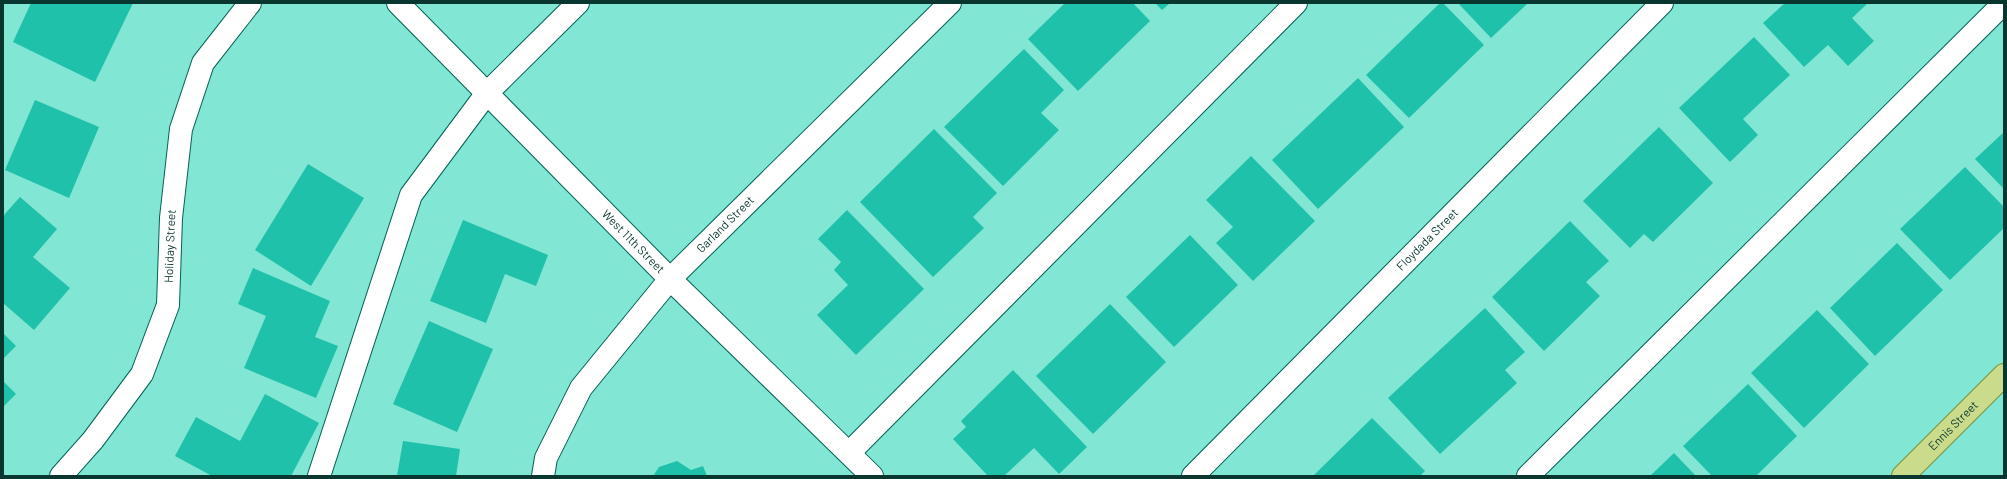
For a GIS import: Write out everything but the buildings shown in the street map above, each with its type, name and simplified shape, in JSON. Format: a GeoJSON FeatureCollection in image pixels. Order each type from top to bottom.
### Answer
{"type":"FeatureCollection","features":[{"type":"Feature","properties":{"kind":"main road","name":"Ennis Street"},"geometry":{"type":"LineString","coordinates":[[1903,476],[2004,375]]}},
{"type":"Feature","properties":{"kind":"street","name":"Holiday Street"},"geometry":{"type":"LineString","coordinates":[[61,476],[93,440],[142,374],[168,305],[171,218],[181,129],[203,63],[250,3]]}},
{"type":"Feature","properties":{"kind":"street","name":"West 11th Street"},"geometry":{"type":"LineString","coordinates":[[398,3],[670,279],[872,476]]}},
{"type":"Feature","properties":{"kind":"street"},"geometry":{"type":"LineString","coordinates":[[320,476],[411,195],[487,93],[578,3]]}},
{"type":"Feature","properties":{"kind":"street","name":"Garland Street"},"geometry":{"type":"LineString","coordinates":[[542,476],[546,458],[581,388],[670,279],[950,3]]}},
{"type":"Feature","properties":{"kind":"street"},"geometry":{"type":"LineString","coordinates":[[849,453],[1296,3]]}},
{"type":"Feature","properties":{"kind":"street","name":"Floydada Street"},"geometry":{"type":"LineString","coordinates":[[1193,476],[1662,3]]}},
{"type":"Feature","properties":{"kind":"street"},"geometry":{"type":"LineString","coordinates":[[1528,476],[2004,3]]}}]}
